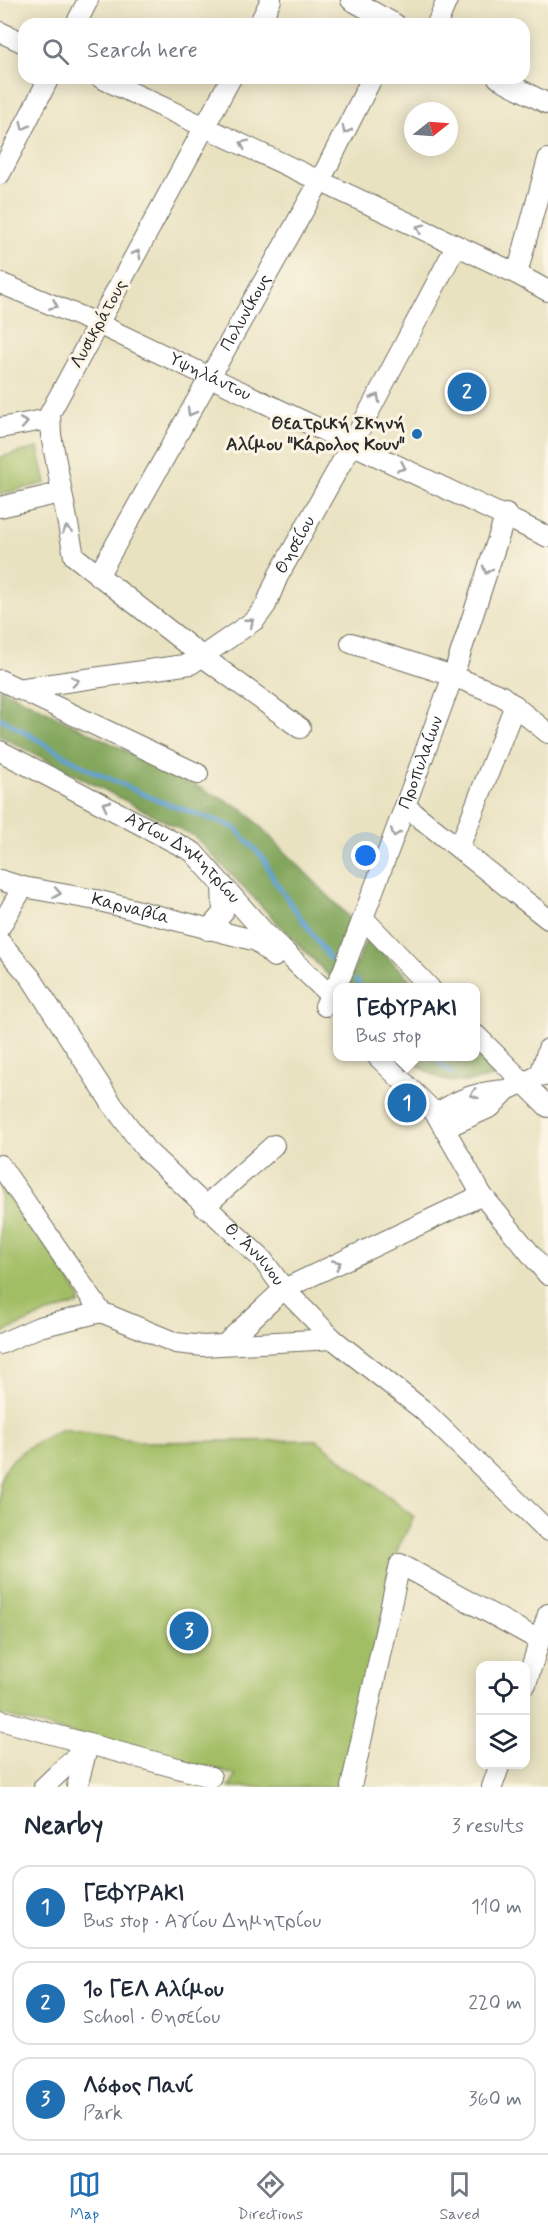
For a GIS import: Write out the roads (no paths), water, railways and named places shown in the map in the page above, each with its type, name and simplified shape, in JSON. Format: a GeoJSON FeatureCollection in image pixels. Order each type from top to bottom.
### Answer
{"type":"FeatureCollection","features":[{"type":"Feature","properties":{"kind":"street"},"geometry":{"type":"LineString","coordinates":[[79,18],[88,0]]}},
{"type":"Feature","properties":{"kind":"street"},"geometry":{"type":"LineString","coordinates":[[262,18],[271,0]]}},
{"type":"Feature","properties":{"kind":"street"},"geometry":{"type":"LineString","coordinates":[[351,0],[384,18]]}},
{"type":"Feature","properties":{"kind":"street"},"geometry":{"type":"LineString","coordinates":[[440,18],[447,0]]}},
{"type":"Feature","properties":{"kind":"street"},"geometry":{"type":"LineString","coordinates":[[0,32],[18,40]]}},
{"type":"Feature","properties":{"kind":"street"},"geometry":{"type":"LineString","coordinates":[[0,174],[46,84]]}},
{"type":"Feature","properties":{"kind":"street"},"geometry":{"type":"LineString","coordinates":[[114,84],[517,274],[548,291]]}},
{"type":"Feature","properties":{"kind":"street","name":"Λυσικράτους"},"geometry":{"type":"LineString","coordinates":[[49,419],[228,84]]}},
{"type":"Feature","properties":{"kind":"street","name":"Πολυνίκους"},"geometry":{"type":"LineString","coordinates":[[98,576],[320,181],[369,84]]}},
{"type":"Feature","properties":{"kind":"street"},"geometry":{"type":"LineString","coordinates":[[510,84],[548,104]]}},
{"type":"Feature","properties":{"kind":"street"},"geometry":{"type":"LineString","coordinates":[[517,274],[548,159]]}},
{"type":"Feature","properties":{"kind":"street","name":"Θησείου"},"geometry":{"type":"LineString","coordinates":[[9,684],[191,664],[255,620],[266,605],[278,576],[352,444],[456,246]]}},
{"type":"Feature","properties":{"kind":"street","name":"Υψηλάντου"},"geometry":{"type":"LineString","coordinates":[[0,282],[98,324],[210,379],[506,514],[548,537]]}},
{"type":"Feature","properties":{"kind":"street"},"geometry":{"type":"LineString","coordinates":[[0,428],[49,419],[70,549],[74,556],[300,728]]}},
{"type":"Feature","properties":{"kind":"street"},"geometry":{"type":"LineString","coordinates":[[0,507],[60,493]]}},
{"type":"Feature","properties":{"kind":"street","name":"Προπυλαίων"},"geometry":{"type":"LineString","coordinates":[[339,983],[453,676],[506,514]]}},
{"type":"Feature","properties":{"kind":"street"},"geometry":{"type":"LineString","coordinates":[[351,643],[453,676],[502,696],[548,734]]}},
{"type":"Feature","properties":{"kind":"street"},"geometry":{"type":"LineString","coordinates":[[9,684],[198,774]]}},
{"type":"Feature","properties":{"kind":"street"},"geometry":{"type":"LineString","coordinates":[[459,848],[515,705]]}},
{"type":"Feature","properties":{"kind":"street","name":"Αγίου Δημητρίου"},"geometry":{"type":"LineString","coordinates":[[0,752],[193,852],[333,1006]]}},
{"type":"Feature","properties":{"kind":"street"},"geometry":{"type":"LineString","coordinates":[[405,807],[548,920]]}},
{"type":"Feature","properties":{"kind":"street","name":"Καρναβία"},"geometry":{"type":"LineString","coordinates":[[0,880],[23,887],[96,900],[208,930]]}},
{"type":"Feature","properties":{"kind":"street"},"geometry":{"type":"LineString","coordinates":[[208,930],[217,923],[223,913],[222,884]]}},
{"type":"Feature","properties":{"kind":"street"},"geometry":{"type":"LineString","coordinates":[[0,927],[23,887]]}},
{"type":"Feature","properties":{"kind":"street"},"geometry":{"type":"LineString","coordinates":[[362,924],[426,983]]}},
{"type":"Feature","properties":{"kind":"street","name":"Αγίου Δημητρίου"},"geometry":{"type":"LineString","coordinates":[[208,930],[257,941],[333,1006]]}},
{"type":"Feature","properties":{"kind":"street","name":"Θ. Άννινου"},"geometry":{"type":"LineString","coordinates":[[0,942],[31,978],[112,1104],[146,1150],[204,1207],[262,1259],[284,1289],[333,1339],[423,1410],[548,1531]]}},
{"type":"Feature","properties":{"kind":"street"},"geometry":{"type":"LineString","coordinates":[[480,1038],[530,1081],[548,1107]]}},
{"type":"Feature","properties":{"kind":"street"},"geometry":{"type":"LineString","coordinates":[[445,1118],[455,1101],[486,1090],[530,1081],[548,1049]]}},
{"type":"Feature","properties":{"kind":"street"},"geometry":{"type":"LineString","coordinates":[[382,1061],[445,1118],[482,1195],[548,1275]]}},
{"type":"Feature","properties":{"kind":"street"},"geometry":{"type":"LineString","coordinates":[[396,1061],[445,1118],[491,1188],[548,1257]]}},
{"type":"Feature","properties":{"kind":"street"},"geometry":{"type":"LineString","coordinates":[[204,1207],[274,1145]]}},
{"type":"Feature","properties":{"kind":"street"},"geometry":{"type":"LineString","coordinates":[[0,1165],[101,1312],[176,1343],[203,1346],[333,1339]]}},
{"type":"Feature","properties":{"kind":"street"},"geometry":{"type":"LineString","coordinates":[[226,1343],[284,1289],[482,1195]]}},
{"type":"Feature","properties":{"kind":"street"},"geometry":{"type":"LineString","coordinates":[[0,1344],[39,1327],[101,1312]]}},
{"type":"Feature","properties":{"kind":"street"},"geometry":{"type":"LineString","coordinates":[[351,1786],[400,1564],[539,1640]]}},
{"type":"Feature","properties":{"kind":"street"},"geometry":{"type":"LineString","coordinates":[[530,1668],[548,1614]]}},
{"type":"Feature","properties":{"kind":"street"},"geometry":{"type":"LineString","coordinates":[[0,1720],[212,1777]]}},
{"type":"Feature","properties":{"kind":"street"},"geometry":{"type":"LineString","coordinates":[[44,1787],[88,1745]]}},
{"type":"Feature","properties":{"kind":"street"},"geometry":{"type":"LineString","coordinates":[[77,1787],[88,1745]]}},
{"type":"Feature","properties":{"kind":"street"},"geometry":{"type":"LineString","coordinates":[[492,1787],[498,1769]]}},
{"type":"Feature","properties":{"kind":"waterway"},"geometry":{"type":"LineString","coordinates":[[0,718],[88,769],[159,801],[234,827],[264,859],[274,880],[330,959]]}},
{"type":"Feature","properties":{"kind":"waterway"},"geometry":{"type":"LineString","coordinates":[[438,1061],[451,1073]]}},
{"type":"Feature","properties":{"kind":"place","name":"1ο ΓΕΛ Αλίμου"},"geometry":{"type":"Point","coordinates":[467,392]}},
{"type":"Feature","properties":{"kind":"place","name":"Θεατρική Σκηνή Αλίμου \"Κάρολος Κουν\""},"geometry":{"type":"Point","coordinates":[417,434]}},
{"type":"Feature","properties":{"kind":"place","name":"ΓΕΦΥΡΑΚΙ"},"geometry":{"type":"Point","coordinates":[407,1103]}},
{"type":"Feature","properties":{"kind":"place","name":"Λόφος Πανί"},"geometry":{"type":"Point","coordinates":[189,1631]}}]}
